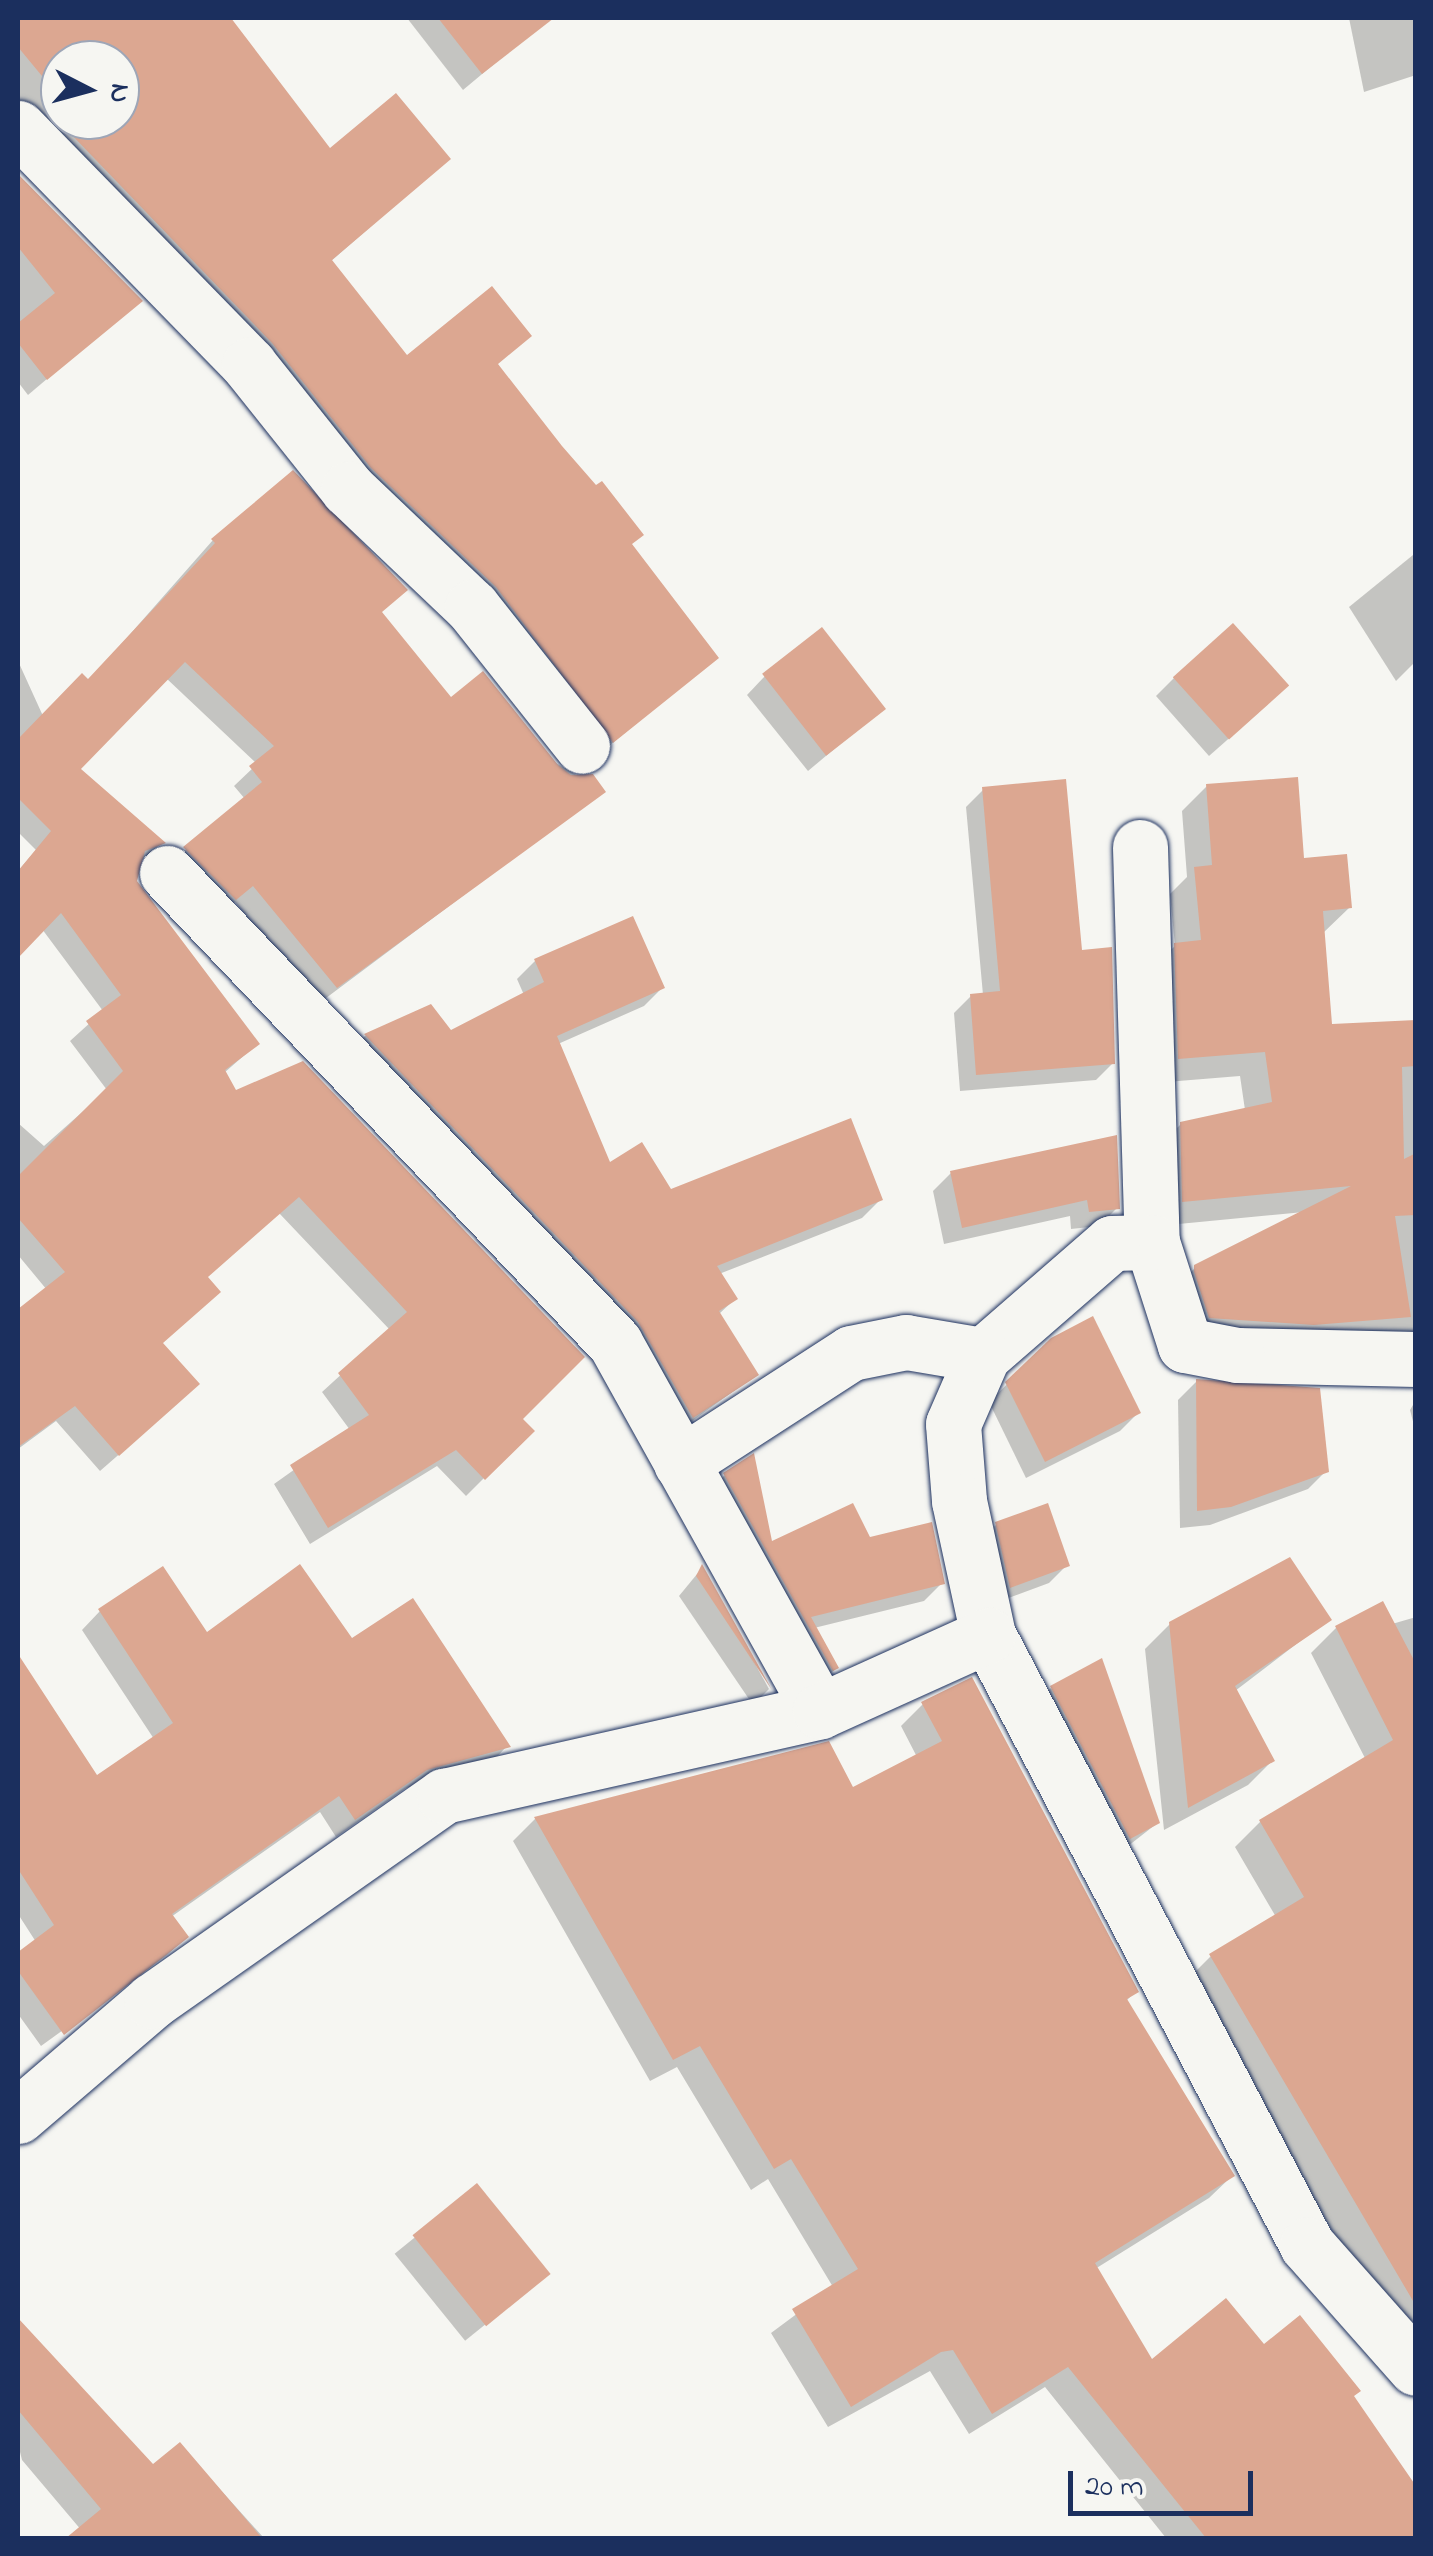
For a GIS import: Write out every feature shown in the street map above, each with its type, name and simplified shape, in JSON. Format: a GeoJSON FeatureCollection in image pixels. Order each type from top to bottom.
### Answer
{"type":"FeatureCollection","features":[{"type":"Feature","properties":{"kind":"street"},"geometry":{"type":"LineString","coordinates":[[18,128],[249,364],[348,489],[472,606],[582,746]]}},
{"type":"Feature","properties":{"kind":"street"},"geometry":{"type":"LineString","coordinates":[[1140,847],[1152,1242],[1185,1345],[1237,1355],[1416,1359]]}},
{"type":"Feature","properties":{"kind":"street"},"geometry":{"type":"LineString","coordinates":[[167,873],[616,1343],[820,1710]]}},
{"type":"Feature","properties":{"kind":"street"},"geometry":{"type":"LineString","coordinates":[[1152,1242],[1112,1244],[984,1356],[953,1424],[959,1500],[988,1635],[1307,2245],[1416,2368]]}},
{"type":"Feature","properties":{"kind":"street"},"geometry":{"type":"LineString","coordinates":[[680,1463],[851,1352],[906,1342],[984,1356]]}},
{"type":"Feature","properties":{"kind":"street"},"geometry":{"type":"LineString","coordinates":[[18,2116],[152,2000],[444,1796],[820,1710],[988,1635]]}},
{"type":"Feature","properties":{"kind":"building"},"geometry":{"type":"Polygon","coordinates":[[[18,18],[231,18],[330,148],[396,93],[451,159],[332,260],[407,355],[492,286],[532,336],[498,364],[562,446],[596,485],[602,481],[644,535],[632,544],[719,658],[613,743],[496,587],[371,468],[272,343],[77,140],[140,140],[140,40],[40,40],[40,74],[18,47],[18,18]]]}},
{"type":"Feature","properties":{"kind":"building"},"geometry":{"type":"Polygon","coordinates":[[[438,18],[554,18],[482,74],[438,18]]]}},
{"type":"Feature","properties":{"kind":"building"},"geometry":{"type":"Polygon","coordinates":[[[18,174],[143,301],[47,380],[18,343],[18,323],[55,293],[18,247],[18,174]]]}},
{"type":"Feature","properties":{"kind":"building"},"geometry":{"type":"Polygon","coordinates":[[[293,470],[408,590],[382,612],[451,697],[483,671],[558,765],[571,775],[593,774],[606,792],[337,988],[253,886],[236,900],[183,847],[262,782],[249,766],[274,746],[185,662],[81,769],[166,843],[145,851],[137,881],[260,1044],[225,1070],[236,1090],[303,1061],[585,1357],[523,1419],[535,1431],[485,1480],[456,1450],[328,1528],[290,1465],[369,1415],[338,1373],[407,1312],[299,1197],[208,1277],[221,1292],[163,1343],[200,1384],[119,1456],[75,1406],[18,1447],[18,1309],[65,1272],[18,1218],[18,1176],[123,1071],[86,1021],[121,995],[61,913],[18,958],[18,871],[51,831],[18,798],[18,739],[82,673],[88,679],[215,543],[211,539],[293,470]]]}},
{"type":"Feature","properties":{"kind":"building"},"geometry":{"type":"Polygon","coordinates":[[[1233,623],[1289,685],[1229,740],[1173,677],[1233,623]]]}},
{"type":"Feature","properties":{"kind":"building"},"geometry":{"type":"Polygon","coordinates":[[[822,627],[886,709],[826,756],[762,674],[822,627]]]}},
{"type":"Feature","properties":{"kind":"building"},"geometry":{"type":"Polygon","coordinates":[[[1298,777],[1304,858],[1347,854],[1352,908],[1323,911],[1332,1024],[1416,1020],[1416,1066],[1402,1067],[1404,1159],[1416,1153],[1416,1215],[1395,1216],[1411,1317],[1314,1325],[1209,1318],[1194,1272],[1194,1265],[1351,1186],[1182,1202],[1180,1122],[1272,1102],[1265,1052],[1178,1059],[1174,943],[1201,940],[1194,867],[1212,865],[1206,784],[1298,777]]]}},
{"type":"Feature","properties":{"kind":"building"},"geometry":{"type":"Polygon","coordinates":[[[1066,779],[1082,950],[1112,947],[1115,1064],[976,1075],[970,994],[1000,991],[982,787],[1066,779]]]}},
{"type":"Feature","properties":{"kind":"building"},"geometry":{"type":"Polygon","coordinates":[[[633,916],[665,988],[557,1036],[610,1162],[642,1142],[671,1189],[851,1118],[883,1200],[717,1266],[738,1299],[719,1311],[759,1375],[693,1418],[638,1322],[364,1034],[431,1004],[451,1030],[544,982],[534,959],[633,916]]]}},
{"type":"Feature","properties":{"kind":"building"},"geometry":{"type":"Polygon","coordinates":[[[1117,1135],[1120,1209],[1089,1212],[1087,1200],[962,1228],[950,1171],[1117,1135]]]}},
{"type":"Feature","properties":{"kind":"building"},"geometry":{"type":"Polygon","coordinates":[[[1093,1316],[1141,1413],[1045,1462],[1005,1382],[1051,1338],[1093,1316]]]}},
{"type":"Feature","properties":{"kind":"building"},"geometry":{"type":"Polygon","coordinates":[[[1196,1379],[1320,1388],[1329,1472],[1231,1507],[1197,1511],[1196,1379]]]}},
{"type":"Feature","properties":{"kind":"building"},"geometry":{"type":"Polygon","coordinates":[[[754,1453],[772,1541],[853,1503],[870,1537],[932,1522],[945,1584],[811,1617],[839,1668],[833,1671],[723,1473],[754,1453]]]}},
{"type":"Feature","properties":{"kind":"building"},"geometry":{"type":"Polygon","coordinates":[[[1048,1503],[1070,1566],[1010,1588],[995,1522],[1048,1503]]]}},
{"type":"Feature","properties":{"kind":"building"},"geometry":{"type":"Polygon","coordinates":[[[1290,1557],[1332,1620],[1235,1686],[1275,1761],[1188,1808],[1169,1622],[1290,1557]]]}},
{"type":"Feature","properties":{"kind":"building"},"geometry":{"type":"Polygon","coordinates":[[[300,1564],[352,1638],[413,1598],[511,1747],[427,1770],[355,1820],[339,1796],[172,1914],[189,1937],[64,2035],[18,1971],[18,1952],[54,1925],[18,1869],[18,1654],[97,1775],[173,1723],[98,1609],[163,1566],[207,1632],[300,1564]]]}},
{"type":"Feature","properties":{"kind":"building"},"geometry":{"type":"Polygon","coordinates":[[[702,1564],[772,1690],[696,1576],[702,1564]]]}},
{"type":"Feature","properties":{"kind":"building"},"geometry":{"type":"Polygon","coordinates":[[[1383,1601],[1416,1664],[1416,2306],[1209,1954],[1304,1897],[1259,1820],[1393,1740],[1335,1626],[1383,1601]]]}},
{"type":"Feature","properties":{"kind":"building"},"geometry":{"type":"Polygon","coordinates":[[[1102,1658],[1160,1823],[1130,1839],[1050,1686],[1102,1658]]]}},
{"type":"Feature","properties":{"kind":"building"},"geometry":{"type":"Polygon","coordinates":[[[972,1677],[1139,1992],[1127,1999],[1235,2176],[1095,2263],[1152,2359],[1226,2298],[1264,2344],[1300,2315],[1361,2391],[1354,2396],[1416,2486],[1416,2538],[1206,2538],[1068,2367],[992,2414],[953,2350],[941,2352],[851,2407],[792,2309],[858,2269],[791,2159],[774,2169],[700,2046],[673,2060],[534,1817],[829,1741],[853,1787],[942,1741],[921,1702],[972,1677]]]}},
{"type":"Feature","properties":{"kind":"building"},"geometry":{"type":"Polygon","coordinates":[[[477,2183],[551,2274],[486,2326],[412,2235],[477,2183]]]}},
{"type":"Feature","properties":{"kind":"building"},"geometry":{"type":"Polygon","coordinates":[[[18,2318],[153,2464],[180,2442],[262,2538],[66,2538],[101,2509],[18,2410],[18,2318]]]}}]}
